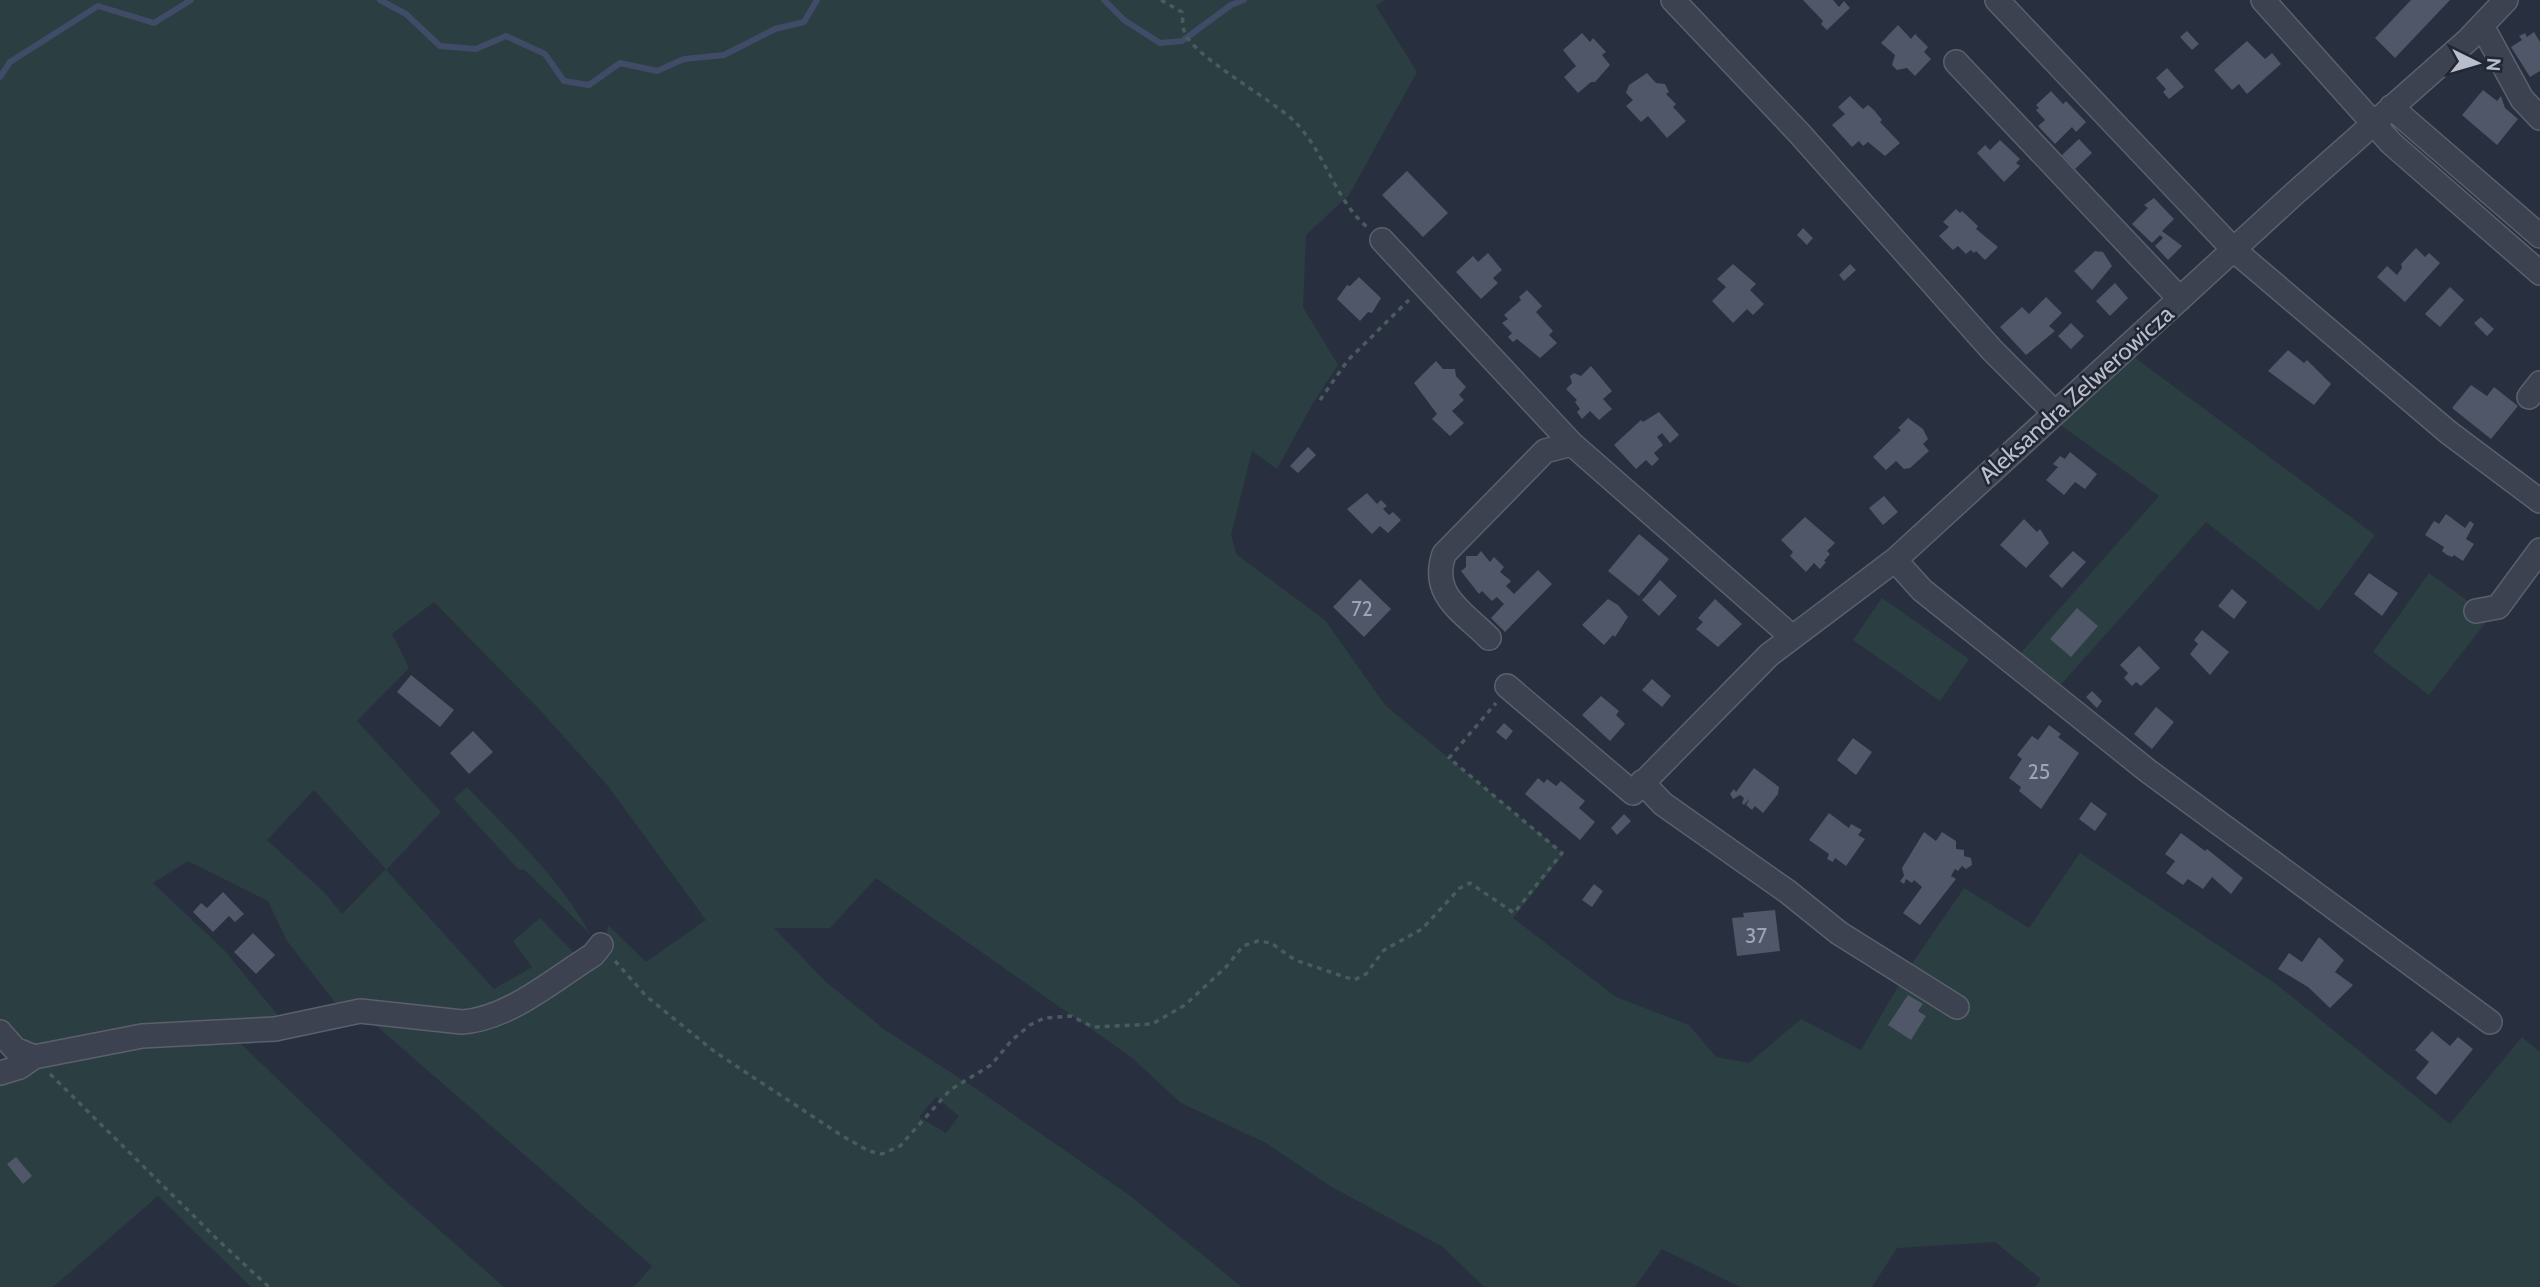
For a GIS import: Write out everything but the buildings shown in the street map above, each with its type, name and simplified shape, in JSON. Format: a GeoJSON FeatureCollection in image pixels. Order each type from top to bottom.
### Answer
{"type":"FeatureCollection","features":[{"type":"Feature","properties":{"kind":"street"},"geometry":{"type":"LineString","coordinates":[[1673,0],[1800,134],[1992,350],[2055,414]]}},
{"type":"Feature","properties":{"kind":"street"},"geometry":{"type":"LineString","coordinates":[[1997,0],[2234,250],[2448,432],[2540,501]]}},
{"type":"Feature","properties":{"kind":"street"},"geometry":{"type":"LineString","coordinates":[[2263,0],[2372,123],[2540,273]]}},
{"type":"Feature","properties":{"kind":"street"},"geometry":{"type":"LineString","coordinates":[[2490,10],[2522,99],[2540,118]]}},
{"type":"Feature","properties":{"kind":"street","name":"Aleksandra Zelwerowicza"},"geometry":{"type":"LineString","coordinates":[[1642,782],[1791,636],[1895,560],[2391,107],[2490,10]]}},
{"type":"Feature","properties":{"kind":"street"},"geometry":{"type":"LineString","coordinates":[[1956,62],[2180,299]]}},
{"type":"Feature","properties":{"kind":"street"},"geometry":{"type":"LineString","coordinates":[[2391,107],[2540,236]]}},
{"type":"Feature","properties":{"kind":"street"},"geometry":{"type":"LineString","coordinates":[[1382,240],[1426,284],[1572,444],[1791,636]]}},
{"type":"Feature","properties":{"kind":"street"},"geometry":{"type":"LineString","coordinates":[[1489,638],[1441,590],[1438,571],[1444,554],[1545,452],[1572,444]]}},
{"type":"Feature","properties":{"kind":"street"},"geometry":{"type":"LineString","coordinates":[[2476,611],[2498,607],[2540,550]]}},
{"type":"Feature","properties":{"kind":"street"},"geometry":{"type":"LineString","coordinates":[[1895,560],[1922,590],[2148,771],[2490,1022]]}},
{"type":"Feature","properties":{"kind":"street"},"geometry":{"type":"LineString","coordinates":[[1507,686],[1633,793],[1642,782],[1663,804],[1788,892],[1839,933],[1957,1007]]}},
{"type":"Feature","properties":{"kind":"street"},"geometry":{"type":"LineString","coordinates":[[0,1073],[20,1067],[34,1057],[142,1036],[275,1029],[360,1011],[478,1021],[502,1012],[593,955],[601,946]]}},
{"type":"Feature","properties":{"kind":"street"},"geometry":{"type":"LineString","coordinates":[[0,1032],[15,1049],[34,1057]]}},
{"type":"Feature","properties":{"kind":"path"},"geometry":{"type":"LineString","coordinates":[[1161,0],[1182,12],[1185,35],[1203,53],[1294,121],[1324,160],[1356,217],[1382,240]]}},
{"type":"Feature","properties":{"kind":"path"},"geometry":{"type":"LineString","coordinates":[[1320,400],[1348,360],[1426,284]]}},
{"type":"Feature","properties":{"kind":"path"},"geometry":{"type":"LineString","coordinates":[[601,946],[646,996],[715,1052],[852,1142],[869,1152],[882,1154],[900,1146],[950,1090],[991,1065],[1021,1032],[1044,1018],[1071,1016],[1093,1027],[1152,1024],[1185,1005],[1227,966],[1243,946],[1258,941],[1271,943],[1295,960],[1354,980],[1366,974],[1384,950],[1422,929],[1460,888],[1471,883],[1514,913],[1562,853],[1449,758],[1498,701],[1507,686]]}},
{"type":"Feature","properties":{"kind":"path"},"geometry":{"type":"LineString","coordinates":[[34,1057],[269,1287]]}},
{"type":"Feature","properties":{"kind":"shaded area"},"geometry":{"type":"Polygon","coordinates":[[[0,0],[1385,0],[1376,6],[1417,72],[1349,195],[1306,235],[1303,307],[1338,365],[1313,403],[1277,469],[1252,451],[1231,535],[1236,554],[1325,620],[1385,705],[1564,854],[1513,918],[1616,997],[1689,1025],[1716,1057],[1749,1063],[1801,1019],[1861,1050],[1907,971],[1964,888],[2029,928],[2080,853],[2276,984],[2450,1124],[2522,1037],[2540,1052],[2540,1287],[2035,1287],[2041,1279],[1995,1242],[1897,1248],[1872,1287],[1740,1287],[1662,1249],[1635,1287],[1484,1287],[1443,1247],[1330,1186],[1266,1143],[1181,1103],[1131,1057],[876,878],[830,928],[774,928],[825,981],[885,1030],[978,1090],[1129,1195],[1242,1287],[634,1287],[652,1266],[364,1015],[446,1027],[474,1015],[338,1006],[287,941],[268,901],[188,861],[153,883],[225,951],[281,1019],[24,1049],[0,1024],[0,0]],[[434,602],[392,634],[409,668],[357,721],[441,812],[386,870],[494,989],[532,967],[513,941],[540,918],[578,957],[474,1015],[604,959],[608,925],[646,962],[706,920],[608,786],[539,709],[434,602]],[[314,790],[267,840],[324,892],[342,914],[386,869],[314,790]],[[936,1097],[919,1117],[946,1133],[959,1116],[936,1097]]]}},
{"type":"Feature","properties":{"kind":"shaded area"},"geometry":{"type":"Polygon","coordinates":[[[2134,357],[2375,535],[2319,611],[2206,522],[2056,690],[2017,657],[2159,496],[2058,423],[2134,357]]]}},
{"type":"Feature","properties":{"kind":"shaded area"},"geometry":{"type":"Polygon","coordinates":[[[2429,573],[2490,617],[2429,695],[2373,652],[2429,573]]]}},
{"type":"Feature","properties":{"kind":"shaded area"},"geometry":{"type":"Polygon","coordinates":[[[1882,598],[1969,659],[1940,701],[1853,640],[1882,598]]]}},
{"type":"Feature","properties":{"kind":"shaded area"},"geometry":{"type":"Polygon","coordinates":[[[467,787],[550,876],[591,935],[525,870],[518,869],[454,799],[467,787]]]}},
{"type":"Feature","properties":{"kind":"shaded area"},"geometry":{"type":"Polygon","coordinates":[[[239,1042],[387,1184],[504,1287],[251,1287],[158,1196],[53,1287],[0,1287],[0,1078],[51,1062],[160,1043],[239,1042]]]}},
{"type":"Feature","properties":{"kind":"waterway"},"geometry":{"type":"LineString","coordinates":[[0,77],[10,62],[98,6],[154,23],[191,0]]}},
{"type":"Feature","properties":{"kind":"waterway"},"geometry":{"type":"LineString","coordinates":[[380,0],[406,14],[440,46],[476,49],[506,36],[545,54],[564,81],[589,85],[620,63],[657,71],[684,59],[724,55],[775,29],[804,22],[817,0]]}},
{"type":"Feature","properties":{"kind":"waterway"},"geometry":{"type":"LineString","coordinates":[[1104,0],[1124,20],[1160,43],[1182,41],[1231,5],[1244,0]]}}]}
